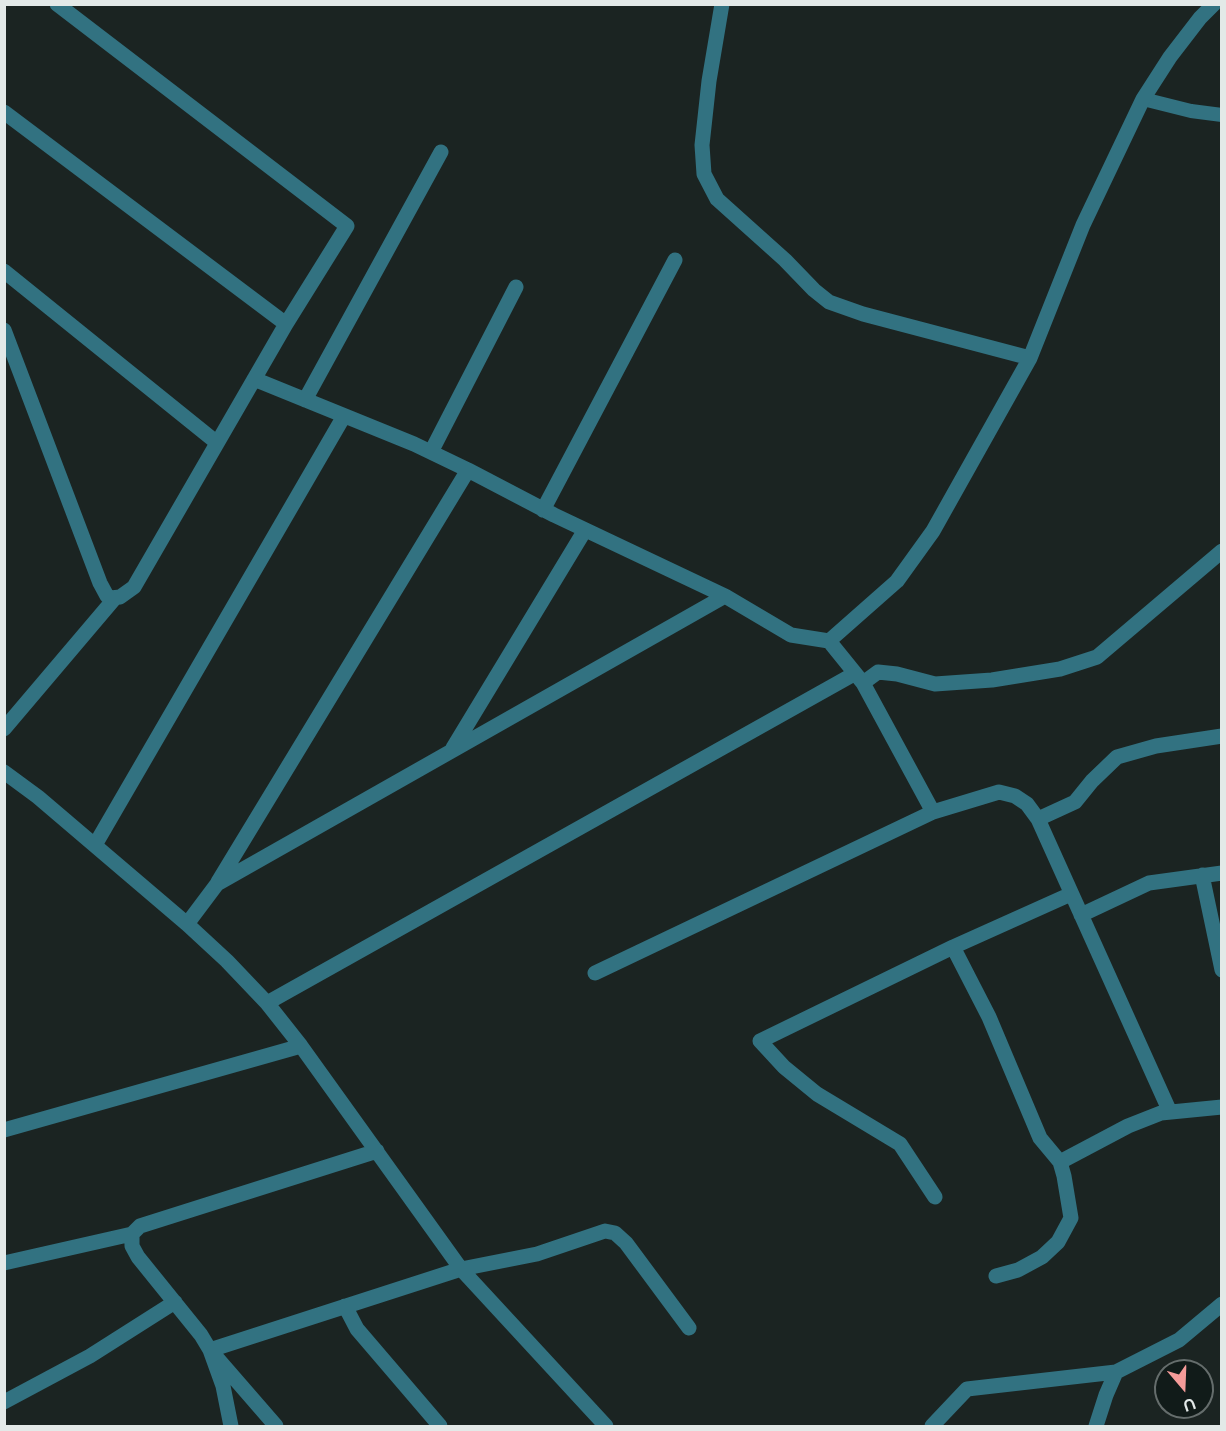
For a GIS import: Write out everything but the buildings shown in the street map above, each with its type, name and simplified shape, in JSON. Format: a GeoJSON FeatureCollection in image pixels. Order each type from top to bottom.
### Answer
{"type":"FeatureCollection","features":[{"type":"Feature","properties":{"kind":"street"},"geometry":{"type":"LineString","coordinates":[[4,729],[115,598],[126,594],[134,587],[216,442],[347,226],[57,4]]}},
{"type":"Feature","properties":{"kind":"street"},"geometry":{"type":"LineString","coordinates":[[722,4],[709,81],[702,145],[704,174],[717,199],[829,302],[863,314],[1030,358]]}},
{"type":"Feature","properties":{"kind":"street"},"geometry":{"type":"LineString","coordinates":[[829,641],[897,581],[933,531],[1030,358],[1083,225],[1143,99],[1170,57],[1200,18],[1214,4]]}},
{"type":"Feature","properties":{"kind":"street"},"geometry":{"type":"LineString","coordinates":[[4,112],[286,324]]}},
{"type":"Feature","properties":{"kind":"street"},"geometry":{"type":"LineString","coordinates":[[305,400],[441,152]]}},
{"type":"Feature","properties":{"kind":"street"},"geometry":{"type":"LineString","coordinates":[[543,510],[675,260]]}},
{"type":"Feature","properties":{"kind":"street"},"geometry":{"type":"LineString","coordinates":[[4,270],[216,442]]}},
{"type":"Feature","properties":{"kind":"street"},"geometry":{"type":"LineString","coordinates":[[430,452],[516,287]]}},
{"type":"Feature","properties":{"kind":"street"},"geometry":{"type":"LineString","coordinates":[[4,330],[11,370],[100,583],[107,596],[115,598]]}},
{"type":"Feature","properties":{"kind":"street"},"geometry":{"type":"LineString","coordinates":[[254,379],[468,470],[543,510],[725,596],[791,635],[829,641],[858,678],[933,812]]}},
{"type":"Feature","properties":{"kind":"street"},"geometry":{"type":"LineString","coordinates":[[95,845],[344,416]]}},
{"type":"Feature","properties":{"kind":"street"},"geometry":{"type":"LineString","coordinates":[[187,924],[217,884],[468,470]]}},
{"type":"Feature","properties":{"kind":"street"},"geometry":{"type":"LineString","coordinates":[[452,751],[585,530]]}},
{"type":"Feature","properties":{"kind":"street"},"geometry":{"type":"LineString","coordinates":[[267,1003],[858,678],[878,672],[897,674],[935,684],[992,680],[1060,669],[1096,657],[1221,551]]}},
{"type":"Feature","properties":{"kind":"street"},"geometry":{"type":"LineString","coordinates":[[217,884],[725,596]]}},
{"type":"Feature","properties":{"kind":"street"},"geometry":{"type":"LineString","coordinates":[[1038,819],[1075,802],[1116,758],[1156,746],[1221,736]]}},
{"type":"Feature","properties":{"kind":"street"},"geometry":{"type":"LineString","coordinates":[[4,772],[38,796],[187,924],[267,1003],[377,1150],[460,1269],[606,1426]]}},
{"type":"Feature","properties":{"kind":"street"},"geometry":{"type":"LineString","coordinates":[[596,973],[933,812],[999,792],[1015,796],[1027,804],[1038,819],[1170,1112]]}},
{"type":"Feature","properties":{"kind":"street"},"geometry":{"type":"LineString","coordinates":[[1081,915],[1149,883],[1221,873]]}},
{"type":"Feature","properties":{"kind":"street"},"geometry":{"type":"LineString","coordinates":[[1202,875],[1221,969]]}},
{"type":"Feature","properties":{"kind":"street"},"geometry":{"type":"LineString","coordinates":[[935,1197],[900,1144],[817,1094],[784,1067],[760,1041],[953,947],[1071,894]]}},
{"type":"Feature","properties":{"kind":"street"},"geometry":{"type":"LineString","coordinates":[[953,947],[989,1017],[1040,1138],[1060,1162],[1071,1218],[1058,1242],[1042,1257],[996,1276]]}},
{"type":"Feature","properties":{"kind":"street"},"geometry":{"type":"LineString","coordinates":[[4,1130],[301,1046]]}},
{"type":"Feature","properties":{"kind":"street"},"geometry":{"type":"LineString","coordinates":[[1060,1162],[1128,1126],[1161,1113],[1221,1107]]}},
{"type":"Feature","properties":{"kind":"street"},"geometry":{"type":"LineString","coordinates":[[4,1263],[132,1234],[140,1226],[377,1150]]}},
{"type":"Feature","properties":{"kind":"street"},"geometry":{"type":"LineString","coordinates":[[210,1350],[460,1269],[537,1254],[599,1232],[612,1232],[620,1237],[646,1268],[689,1328]]}},
{"type":"Feature","properties":{"kind":"street"},"geometry":{"type":"LineString","coordinates":[[132,1234],[133,1249],[201,1335],[210,1350],[276,1426]]}},
{"type":"Feature","properties":{"kind":"street"},"geometry":{"type":"LineString","coordinates":[[4,1402],[90,1356],[175,1302]]}},
{"type":"Feature","properties":{"kind":"street"},"geometry":{"type":"LineString","coordinates":[[932,1426],[967,1389],[1116,1372],[1179,1340],[1221,1304]]}},
{"type":"Feature","properties":{"kind":"street"},"geometry":{"type":"LineString","coordinates":[[345,1306],[357,1329],[440,1426]]}},
{"type":"Feature","properties":{"kind":"street"},"geometry":{"type":"LineString","coordinates":[[210,1350],[223,1386],[231,1426]]}},
{"type":"Feature","properties":{"kind":"street"},"geometry":{"type":"LineString","coordinates":[[1096,1426],[1116,1372]]}},
{"type":"Feature","properties":{"kind":"lane"},"geometry":{"type":"LineString","coordinates":[[1143,99],[1191,111],[1221,115]]}}]}
